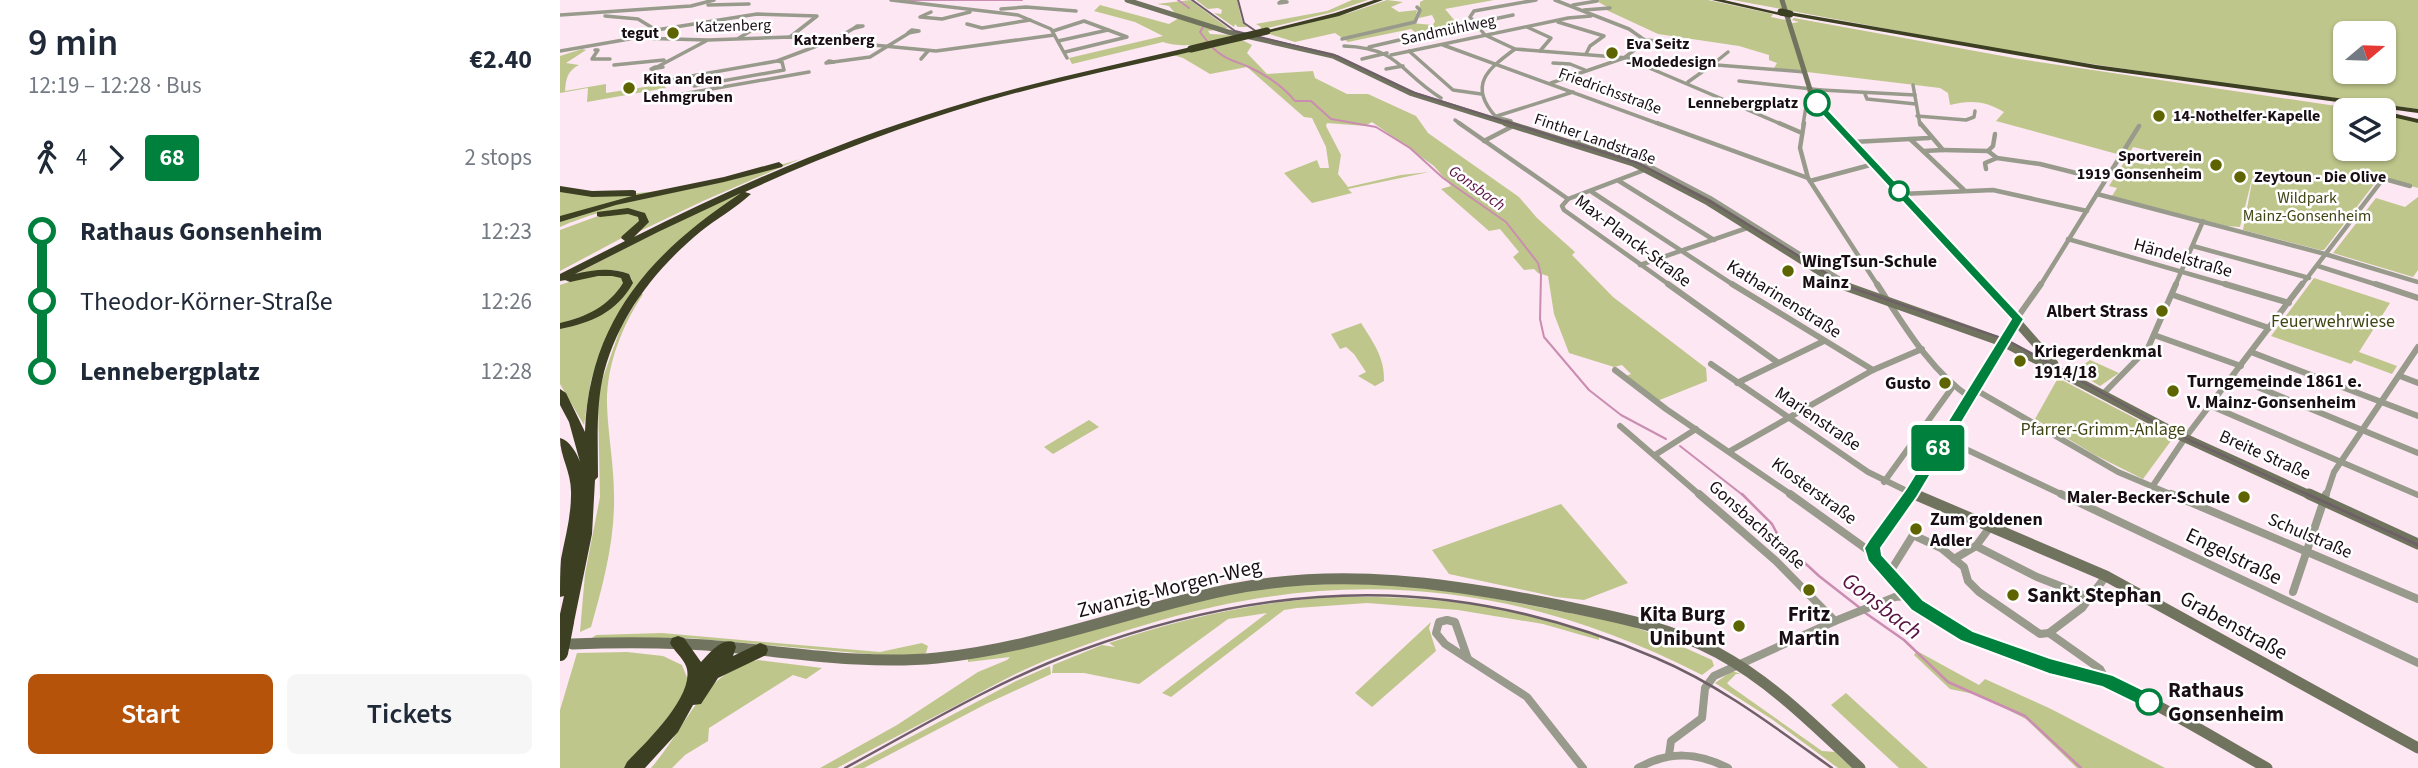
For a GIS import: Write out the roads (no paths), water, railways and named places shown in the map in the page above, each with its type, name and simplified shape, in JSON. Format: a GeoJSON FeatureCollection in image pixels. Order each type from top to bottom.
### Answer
{"type":"FeatureCollection","features":[{"type":"Feature","properties":{"kind":"highway"},"geometry":{"type":"LineString","coordinates":[[1266,31],[1374,0]]}},
{"type":"Feature","properties":{"kind":"highway"},"geometry":{"type":"LineString","coordinates":[[560,219],[614,203],[754,173],[996,94],[1337,15],[1380,0]]}},
{"type":"Feature","properties":{"kind":"highway"},"geometry":{"type":"LineString","coordinates":[[1714,0],[2017,57],[2332,103],[2418,112]]}},
{"type":"Feature","properties":{"kind":"highway"},"geometry":{"type":"LineString","coordinates":[[1724,0],[1786,14],[2083,65],[2418,112]]}},
{"type":"Feature","properties":{"kind":"highway"},"geometry":{"type":"LineString","coordinates":[[560,279],[691,212],[809,161],[906,125],[988,99],[1190,48]]}},
{"type":"Feature","properties":{"kind":"highway"},"geometry":{"type":"LineString","coordinates":[[2396,116],[2418,121]]}},
{"type":"Feature","properties":{"kind":"highway"},"geometry":{"type":"LineString","coordinates":[[560,279],[617,245],[729,191],[843,144]]}},
{"type":"Feature","properties":{"kind":"highway"},"geometry":{"type":"LineString","coordinates":[[566,648],[566,622],[587,527],[591,425],[596,380],[608,344],[630,304],[659,266],[709,218],[751,190],[809,161]]}},
{"type":"Feature","properties":{"kind":"highway"},"geometry":{"type":"LineString","coordinates":[[560,189],[592,194],[642,192],[754,173]]}},
{"type":"Feature","properties":{"kind":"highway"},"geometry":{"type":"LineString","coordinates":[[560,228],[607,212],[628,211],[642,215],[645,219],[641,225],[617,245]]}},
{"type":"Feature","properties":{"kind":"highway"},"geometry":{"type":"LineString","coordinates":[[560,279],[606,272],[625,276],[628,283],[617,299],[605,309],[581,321],[560,326]]}},
{"type":"Feature","properties":{"kind":"highway"},"geometry":{"type":"LineString","coordinates":[[560,393],[581,436],[591,477]]}},
{"type":"Feature","properties":{"kind":"highway"},"geometry":{"type":"LineString","coordinates":[[560,442],[573,456],[578,481],[576,513],[560,591]]}},
{"type":"Feature","properties":{"kind":"highway"},"geometry":{"type":"LineString","coordinates":[[678,643],[703,678]]}},
{"type":"Feature","properties":{"kind":"highway"},"geometry":{"type":"LineString","coordinates":[[644,768],[663,746],[703,678],[709,662],[728,647]]}},
{"type":"Feature","properties":{"kind":"highway"},"geometry":{"type":"LineString","coordinates":[[633,768],[672,727],[703,678],[760,650]]}},
{"type":"Feature","properties":{"kind":"main road","name":"Finther Landstraße"},"geometry":{"type":"LineString","coordinates":[[1127,0],[1236,34],[1333,56],[1399,88],[1647,169],[1708,202],[1845,288],[2005,343]]}},
{"type":"Feature","properties":{"kind":"main road"},"geometry":{"type":"LineString","coordinates":[[1782,0],[1810,92]]}},
{"type":"Feature","properties":{"kind":"main road","name":"Breite Straße"},"geometry":{"type":"LineString","coordinates":[[1810,92],[2017,320],[2050,364]]}},
{"type":"Feature","properties":{"kind":"main road"},"geometry":{"type":"LineString","coordinates":[[1872,553],[1875,544],[1911,493],[2017,320]]}},
{"type":"Feature","properties":{"kind":"main road","name":"Breite Straße"},"geometry":{"type":"LineString","coordinates":[[2005,343],[2050,364],[2185,438],[2418,544]]}},
{"type":"Feature","properties":{"kind":"main road","name":"Grabenstraße"},"geometry":{"type":"LineString","coordinates":[[1911,493],[2106,576],[2418,748]]}},
{"type":"Feature","properties":{"kind":"main road","name":"Klosterstraße"},"geometry":{"type":"LineString","coordinates":[[1872,553],[1886,572],[1926,612],[1967,636],[2049,666],[2106,681],[2135,694],[2267,768]]}},
{"type":"Feature","properties":{"kind":"main road","name":"Zwanzig-Morgen-Weg"},"geometry":{"type":"LineString","coordinates":[[566,648],[678,643],[885,659],[952,656],[1030,643],[1231,589],[1300,579],[1346,576],[1441,582],[1631,621],[1675,634],[1736,664],[1774,691],[1860,768]]}},
{"type":"Feature","properties":{"kind":"street"},"geometry":{"type":"LineString","coordinates":[[699,5],[714,0]]}},
{"type":"Feature","properties":{"kind":"street"},"geometry":{"type":"LineString","coordinates":[[891,0],[972,11],[1012,13],[1032,20],[1054,33],[1067,58]]}},
{"type":"Feature","properties":{"kind":"street"},"geometry":{"type":"LineString","coordinates":[[1536,0],[1474,11],[1470,17],[1485,35],[1515,49],[1805,72]]}},
{"type":"Feature","properties":{"kind":"street"},"geometry":{"type":"LineString","coordinates":[[1555,0],[1630,29],[1646,40],[1682,43]]}},
{"type":"Feature","properties":{"kind":"street"},"geometry":{"type":"LineString","coordinates":[[1571,6],[1597,1]]}},
{"type":"Feature","properties":{"kind":"street"},"geometry":{"type":"LineString","coordinates":[[560,15],[749,4]]}},
{"type":"Feature","properties":{"kind":"street"},"geometry":{"type":"LineString","coordinates":[[989,11],[1026,7],[1076,11]]}},
{"type":"Feature","properties":{"kind":"street"},"geometry":{"type":"LineString","coordinates":[[1417,7],[1420,10],[1415,22],[1342,38],[1347,45],[1367,47],[1390,54],[1423,86],[1441,98]]}},
{"type":"Feature","properties":{"kind":"street"},"geometry":{"type":"LineString","coordinates":[[1583,10],[1610,8]]}},
{"type":"Feature","properties":{"kind":"street"},"geometry":{"type":"LineString","coordinates":[[931,12],[920,17],[942,19],[972,11]]}},
{"type":"Feature","properties":{"kind":"street"},"geometry":{"type":"LineString","coordinates":[[591,13],[589,15],[635,18],[656,30]]}},
{"type":"Feature","properties":{"kind":"street"},"geometry":{"type":"LineString","coordinates":[[645,37],[656,30],[739,17],[780,14],[817,16],[790,37]]}},
{"type":"Feature","properties":{"kind":"street"},"geometry":{"type":"LineString","coordinates":[[1475,23],[1513,15]]}},
{"type":"Feature","properties":{"kind":"street","name":"Sandmühlweg"},"geometry":{"type":"LineString","coordinates":[[1362,59],[1592,16]]}},
{"type":"Feature","properties":{"kind":"street"},"geometry":{"type":"LineString","coordinates":[[1003,19],[1014,23]]}},
{"type":"Feature","properties":{"kind":"street"},"geometry":{"type":"LineString","coordinates":[[967,24],[982,28],[1032,20]]}},
{"type":"Feature","properties":{"kind":"street","name":"Katzenberg"},"geometry":{"type":"LineString","coordinates":[[560,52],[645,37],[708,40],[790,37],[928,51],[1054,33],[1082,21],[1109,30]]}},
{"type":"Feature","properties":{"kind":"street"},"geometry":{"type":"LineString","coordinates":[[1556,21],[1604,36],[1590,46],[1586,54]]}},
{"type":"Feature","properties":{"kind":"street"},"geometry":{"type":"LineString","coordinates":[[986,22],[998,26]]}},
{"type":"Feature","properties":{"kind":"street"},"geometry":{"type":"LineString","coordinates":[[737,39],[762,25]]}},
{"type":"Feature","properties":{"kind":"street"},"geometry":{"type":"LineString","coordinates":[[708,40],[666,60],[655,68],[654,75],[667,80],[778,61],[833,40],[856,27]]}},
{"type":"Feature","properties":{"kind":"street"},"geometry":{"type":"LineString","coordinates":[[1526,27],[1551,38],[1540,51]]}},
{"type":"Feature","properties":{"kind":"street"},"geometry":{"type":"LineString","coordinates":[[1058,41],[1109,30],[1127,37],[1065,52]]}},
{"type":"Feature","properties":{"kind":"street"},"geometry":{"type":"LineString","coordinates":[[834,62],[867,58],[909,33]]}},
{"type":"Feature","properties":{"kind":"street"},"geometry":{"type":"LineString","coordinates":[[1367,47],[1408,38]]}},
{"type":"Feature","properties":{"kind":"street"},"geometry":{"type":"LineString","coordinates":[[1551,83],[1624,58],[1646,40]]}},
{"type":"Feature","properties":{"kind":"street","name":"Friedrichsstraße"},"geometry":{"type":"LineString","coordinates":[[1443,45],[1809,179]]}},
{"type":"Feature","properties":{"kind":"street"},"geometry":{"type":"LineString","coordinates":[[1515,49],[1485,72],[1482,78],[1481,94],[1494,118],[1574,91]]}},
{"type":"Feature","properties":{"kind":"street"},"geometry":{"type":"LineString","coordinates":[[595,50],[598,50],[592,59],[610,59]]}},
{"type":"Feature","properties":{"kind":"street"},"geometry":{"type":"LineString","coordinates":[[921,59],[928,51]]}},
{"type":"Feature","properties":{"kind":"street"},"geometry":{"type":"LineString","coordinates":[[1409,51],[1453,90],[1481,94]]}},
{"type":"Feature","properties":{"kind":"street"},"geometry":{"type":"LineString","coordinates":[[1688,82],[1728,52]]}},
{"type":"Feature","properties":{"kind":"street"},"geometry":{"type":"LineString","coordinates":[[1624,58],[1688,82],[1802,133]]}},
{"type":"Feature","properties":{"kind":"street"},"geometry":{"type":"LineString","coordinates":[[614,65],[666,60]]}},
{"type":"Feature","properties":{"kind":"street"},"geometry":{"type":"LineString","coordinates":[[762,77],[784,71],[782,62],[778,61]]}},
{"type":"Feature","properties":{"kind":"street"},"geometry":{"type":"LineString","coordinates":[[1553,63],[1570,64],[1587,70]]}},
{"type":"Feature","properties":{"kind":"street"},"geometry":{"type":"LineString","coordinates":[[759,64],[762,77]]}},
{"type":"Feature","properties":{"kind":"street"},"geometry":{"type":"LineString","coordinates":[[1386,69],[1403,66]]}},
{"type":"Feature","properties":{"kind":"street"},"geometry":{"type":"LineString","coordinates":[[677,96],[694,89],[809,72]]}},
{"type":"Feature","properties":{"kind":"street"},"geometry":{"type":"LineString","coordinates":[[694,76],[694,89]]}},
{"type":"Feature","properties":{"kind":"street"},"geometry":{"type":"LineString","coordinates":[[1739,81],[1810,92],[1821,90],[1865,94],[1868,91],[1915,95]]}},
{"type":"Feature","properties":{"kind":"street"},"geometry":{"type":"LineString","coordinates":[[1913,85],[1920,126],[1943,150]]}},
{"type":"Feature","properties":{"kind":"street"},"geometry":{"type":"LineString","coordinates":[[1810,92],[1800,148],[1809,179],[1888,300],[1897,307]]}},
{"type":"Feature","properties":{"kind":"street"},"geometry":{"type":"LineString","coordinates":[[1865,94],[1867,99],[1916,104]]}},
{"type":"Feature","properties":{"kind":"street"},"geometry":{"type":"LineString","coordinates":[[1917,116],[1966,120],[1974,117],[1975,111]]}},
{"type":"Feature","properties":{"kind":"street","name":"Finther Landstraße"},"geometry":{"type":"LineString","coordinates":[[1494,118],[1643,163],[1710,198],[1849,285],[1888,300]]}},
{"type":"Feature","properties":{"kind":"street","name":"Max-Planck-Straße"},"geometry":{"type":"LineString","coordinates":[[1455,120],[1568,199],[1562,206],[1564,210],[1777,362]]}},
{"type":"Feature","properties":{"kind":"street"},"geometry":{"type":"LineString","coordinates":[[1484,141],[1513,126]]}},
{"type":"Feature","properties":{"kind":"street"},"geometry":{"type":"LineString","coordinates":[[2017,320],[2139,126]]}},
{"type":"Feature","properties":{"kind":"street"},"geometry":{"type":"LineString","coordinates":[[1988,151],[1993,146],[1995,134]]}},
{"type":"Feature","properties":{"kind":"street"},"geometry":{"type":"LineString","coordinates":[[1853,142],[1929,138]]}},
{"type":"Feature","properties":{"kind":"street"},"geometry":{"type":"LineString","coordinates":[[1910,139],[1964,190]]}},
{"type":"Feature","properties":{"kind":"street"},"geometry":{"type":"LineString","coordinates":[[1923,151],[1988,151],[1997,158],[2040,164],[2104,180]]}},
{"type":"Feature","properties":{"kind":"street"},"geometry":{"type":"LineString","coordinates":[[1986,169],[1985,163],[1997,158]]}},
{"type":"Feature","properties":{"kind":"street"},"geometry":{"type":"LineString","coordinates":[[1809,179],[1874,164]]}},
{"type":"Feature","properties":{"kind":"street"},"geometry":{"type":"LineString","coordinates":[[1568,199],[1647,169]]}},
{"type":"Feature","properties":{"kind":"street"},"geometry":{"type":"LineString","coordinates":[[2152,487],[2185,438],[2309,278],[2381,178],[2410,186]]}},
{"type":"Feature","properties":{"kind":"street","name":"Finther Landstraße"},"geometry":{"type":"LineString","coordinates":[[1619,181],[1714,240]]}},
{"type":"Feature","properties":{"kind":"street"},"geometry":{"type":"LineString","coordinates":[[1901,194],[1964,190],[2019,194],[2087,211]]}},
{"type":"Feature","properties":{"kind":"street","name":"Katharinenstraße"},"geometry":{"type":"LineString","coordinates":[[1592,192],[1681,251],[1873,370]]}},
{"type":"Feature","properties":{"kind":"street"},"geometry":{"type":"LineString","coordinates":[[2097,194],[2325,254],[2418,282]]}},
{"type":"Feature","properties":{"kind":"street"},"geometry":{"type":"LineString","coordinates":[[2103,394],[2148,348],[2203,221]]}},
{"type":"Feature","properties":{"kind":"street","name":"Katharinenstraße"},"geometry":{"type":"LineString","coordinates":[[1640,265],[1747,228]]}},
{"type":"Feature","properties":{"kind":"street","name":"Händelstraße"},"geometry":{"type":"LineString","coordinates":[[2068,239],[2289,303]]}},
{"type":"Feature","properties":{"kind":"street"},"geometry":{"type":"LineString","coordinates":[[2193,246],[2309,278]]}},
{"type":"Feature","properties":{"kind":"street"},"geometry":{"type":"LineString","coordinates":[[2318,266],[2418,298]]}},
{"type":"Feature","properties":{"kind":"street"},"geometry":{"type":"LineString","coordinates":[[2172,295],[2269,328]]}},
{"type":"Feature","properties":{"kind":"street","name":"Schulstraße"},"geometry":{"type":"LineString","coordinates":[[1897,307],[1899,316],[1922,349],[1954,385],[2089,457],[2152,487],[2418,599]]}},
{"type":"Feature","properties":{"kind":"street"},"geometry":{"type":"LineString","coordinates":[[2154,335],[2241,366]]}},
{"type":"Feature","properties":{"kind":"street"},"geometry":{"type":"LineString","coordinates":[[1738,383],[1824,341]]}},
{"type":"Feature","properties":{"kind":"street"},"geometry":{"type":"LineString","coordinates":[[2293,592],[2334,472],[2418,348]]}},
{"type":"Feature","properties":{"kind":"street"},"geometry":{"type":"LineString","coordinates":[[1730,451],[1873,370],[1922,349]]}},
{"type":"Feature","properties":{"kind":"street"},"geometry":{"type":"LineString","coordinates":[[2251,352],[2418,416]]}},
{"type":"Feature","properties":{"kind":"street","name":"Marienstraße"},"geometry":{"type":"LineString","coordinates":[[1711,365],[1884,482],[1911,493]]}},
{"type":"Feature","properties":{"kind":"street","name":"Klosterstraße"},"geometry":{"type":"LineString","coordinates":[[1615,370],[1666,410],[1730,451],[1872,553]]}},
{"type":"Feature","properties":{"kind":"street"},"geometry":{"type":"LineString","coordinates":[[2400,376],[2418,383]]}},
{"type":"Feature","properties":{"kind":"street"},"geometry":{"type":"LineString","coordinates":[[2233,377],[2418,453]]}},
{"type":"Feature","properties":{"kind":"street"},"geometry":{"type":"LineString","coordinates":[[1884,482],[1954,385]]}},
{"type":"Feature","properties":{"kind":"street"},"geometry":{"type":"LineString","coordinates":[[2211,406],[2418,495]]}},
{"type":"Feature","properties":{"kind":"street","name":"Gonsbachstraße"},"geometry":{"type":"LineString","coordinates":[[1620,426],[1776,561],[1835,621]]}},
{"type":"Feature","properties":{"kind":"street","name":"Engelstraße"},"geometry":{"type":"LineString","coordinates":[[1921,428],[2418,663]]}},
{"type":"Feature","properties":{"kind":"street"},"geometry":{"type":"LineString","coordinates":[[1655,455],[1696,429]]}},
{"type":"Feature","properties":{"kind":"street"},"geometry":{"type":"LineString","coordinates":[[1955,559],[1976,546],[1990,527]]}},
{"type":"Feature","properties":{"kind":"street"},"geometry":{"type":"LineString","coordinates":[[1886,572],[1893,567],[1913,535],[1941,548],[1966,569],[1971,584],[1987,599],[2040,634],[2049,633],[2091,598],[2106,576]]}},
{"type":"Feature","properties":{"kind":"street"},"geometry":{"type":"LineString","coordinates":[[1976,546],[2037,577],[2091,598]]}},
{"type":"Feature","properties":{"kind":"street"},"geometry":{"type":"LineString","coordinates":[[1669,755],[1668,745],[1672,739],[1702,718],[1704,693],[1710,680],[1736,664],[1835,621],[1895,597],[1908,596]]}},
{"type":"Feature","properties":{"kind":"street"},"geometry":{"type":"LineString","coordinates":[[1468,659],[1455,622],[1439,622],[1435,629],[1438,637],[1453,650],[1527,697],[1583,768]]}},
{"type":"Feature","properties":{"kind":"street"},"geometry":{"type":"LineString","coordinates":[[2049,633],[2100,669],[2106,681]]}},
{"type":"Feature","properties":{"kind":"street"},"geometry":{"type":"LineString","coordinates":[[1638,768],[1669,755],[1703,757],[1728,768]]}},
{"type":"Feature","properties":{"kind":"waterway"},"geometry":{"type":"LineString","coordinates":[[908,0],[1022,0]]}},
{"type":"Feature","properties":{"kind":"waterway","name":"Gonsbach"},"geometry":{"type":"LineString","coordinates":[[1178,0],[1189,8]]}},
{"type":"Feature","properties":{"kind":"waterway","name":"Gonsbach"},"geometry":{"type":"LineString","coordinates":[[1203,27],[1200,32],[1207,41]]}},
{"type":"Feature","properties":{"kind":"waterway","name":"Gonsbach"},"geometry":{"type":"LineString","coordinates":[[1213,48],[1268,77],[1295,101],[1311,101],[1331,119],[1376,127],[1410,148],[1443,178],[1506,222],[1538,263],[1541,275],[1540,319],[1544,337],[1589,390],[1621,415],[1666,439]]}},
{"type":"Feature","properties":{"kind":"waterway","name":"Gonsbach"},"geometry":{"type":"LineString","coordinates":[[1680,446],[1744,496]]}},
{"type":"Feature","properties":{"kind":"waterway","name":"Gonsbach"},"geometry":{"type":"LineString","coordinates":[[1744,496],[1772,524],[1781,541],[1819,576],[1860,608]]}},
{"type":"Feature","properties":{"kind":"waterway","name":"Gonsbach"},"geometry":{"type":"LineString","coordinates":[[1864,612],[1904,640],[1948,682],[2025,716],[2081,768]]}},
{"type":"Feature","properties":{"kind":"tram line"},"geometry":{"type":"LineString","coordinates":[[1192,0],[1235,31],[1337,56],[1415,93],[1640,164],[1711,202],[1849,287],[2007,340],[2172,432],[2311,496]]}},
{"type":"Feature","properties":{"kind":"tram line"},"geometry":{"type":"LineString","coordinates":[[1238,0],[1244,23],[1260,34]]}},
{"type":"Feature","properties":{"kind":"tram line"},"geometry":{"type":"LineString","coordinates":[[2307,494],[2418,545]]}},
{"type":"Feature","properties":{"kind":"railway"},"geometry":{"type":"LineString","coordinates":[[845,768],[989,690],[1079,651],[1153,627],[1225,609],[1297,599],[1368,595],[1439,599],[1511,611],[1583,630],[1656,658],[1703,681],[1747,708],[1832,768]]}},
{"type":"Feature","properties":{"kind":"place","name":"tegut"},"geometry":{"type":"Point","coordinates":[673,33]}},
{"type":"Feature","properties":{"kind":"place","name":"Eva Seitz -Modedesign"},"geometry":{"type":"Point","coordinates":[1612,53]}},
{"type":"Feature","properties":{"kind":"place","name":"Kita an den Lehmgruben"},"geometry":{"type":"Point","coordinates":[629,88]}},
{"type":"Feature","properties":{"kind":"place","name":"Lennebergplatz"},"geometry":{"type":"Point","coordinates":[1817,103]}},
{"type":"Feature","properties":{"kind":"place","name":"14-Nothelfer-Kapelle"},"geometry":{"type":"Point","coordinates":[2159,116]}},
{"type":"Feature","properties":{"kind":"place","name":"Sportverein 1919 Gonsenheim"},"geometry":{"type":"Point","coordinates":[2216,165]}},
{"type":"Feature","properties":{"kind":"place","name":"Zeytoun - Die Olive"},"geometry":{"type":"Point","coordinates":[2240,177]}},
{"type":"Feature","properties":{"kind":"place","name":"WingTsun-Schule Mainz"},"geometry":{"type":"Point","coordinates":[1788,271]}},
{"type":"Feature","properties":{"kind":"place","name":"Albert Strass"},"geometry":{"type":"Point","coordinates":[2162,311]}},
{"type":"Feature","properties":{"kind":"place","name":"Kriegerdenkmal 1914/18"},"geometry":{"type":"Point","coordinates":[2020,361]}},
{"type":"Feature","properties":{"kind":"place","name":"Gusto"},"geometry":{"type":"Point","coordinates":[1945,383]}},
{"type":"Feature","properties":{"kind":"place","name":"Turngemeinde 1861 e. V. Mainz-Gonsenheim"},"geometry":{"type":"Point","coordinates":[2173,391]}},
{"type":"Feature","properties":{"kind":"place","name":"Maler-Becker-Schule"},"geometry":{"type":"Point","coordinates":[2244,497]}},
{"type":"Feature","properties":{"kind":"place","name":"Zum goldenen Adler"},"geometry":{"type":"Point","coordinates":[1916,529]}},
{"type":"Feature","properties":{"kind":"place","name":"Fritz Martin"},"geometry":{"type":"Point","coordinates":[1809,590]}},
{"type":"Feature","properties":{"kind":"place","name":"Sankt Stephan"},"geometry":{"type":"Point","coordinates":[2013,595]}},
{"type":"Feature","properties":{"kind":"place","name":"Kita Burg Unibunt"},"geometry":{"type":"Point","coordinates":[1739,626]}},
{"type":"Feature","properties":{"kind":"place","name":"Rathaus Gonsenheim"},"geometry":{"type":"Point","coordinates":[2149,702]}},
{"type":"Feature","properties":{"kind":"district","name":"Katzenberg"},"geometry":{"type":"Point","coordinates":[834,40]}},
{"type":"Feature","properties":{"kind":"park label","name":"Wildpark Mainz-Gonsenheim"},"geometry":{"type":"Point","coordinates":[2307,207]}},
{"type":"Feature","properties":{"kind":"park label","name":"Feuerwehrwiese"},"geometry":{"type":"Point","coordinates":[2333,321]}},
{"type":"Feature","properties":{"kind":"park label","name":"Pfarrer-Grimm-Anlage"},"geometry":{"type":"Point","coordinates":[2103,429]}}]}
